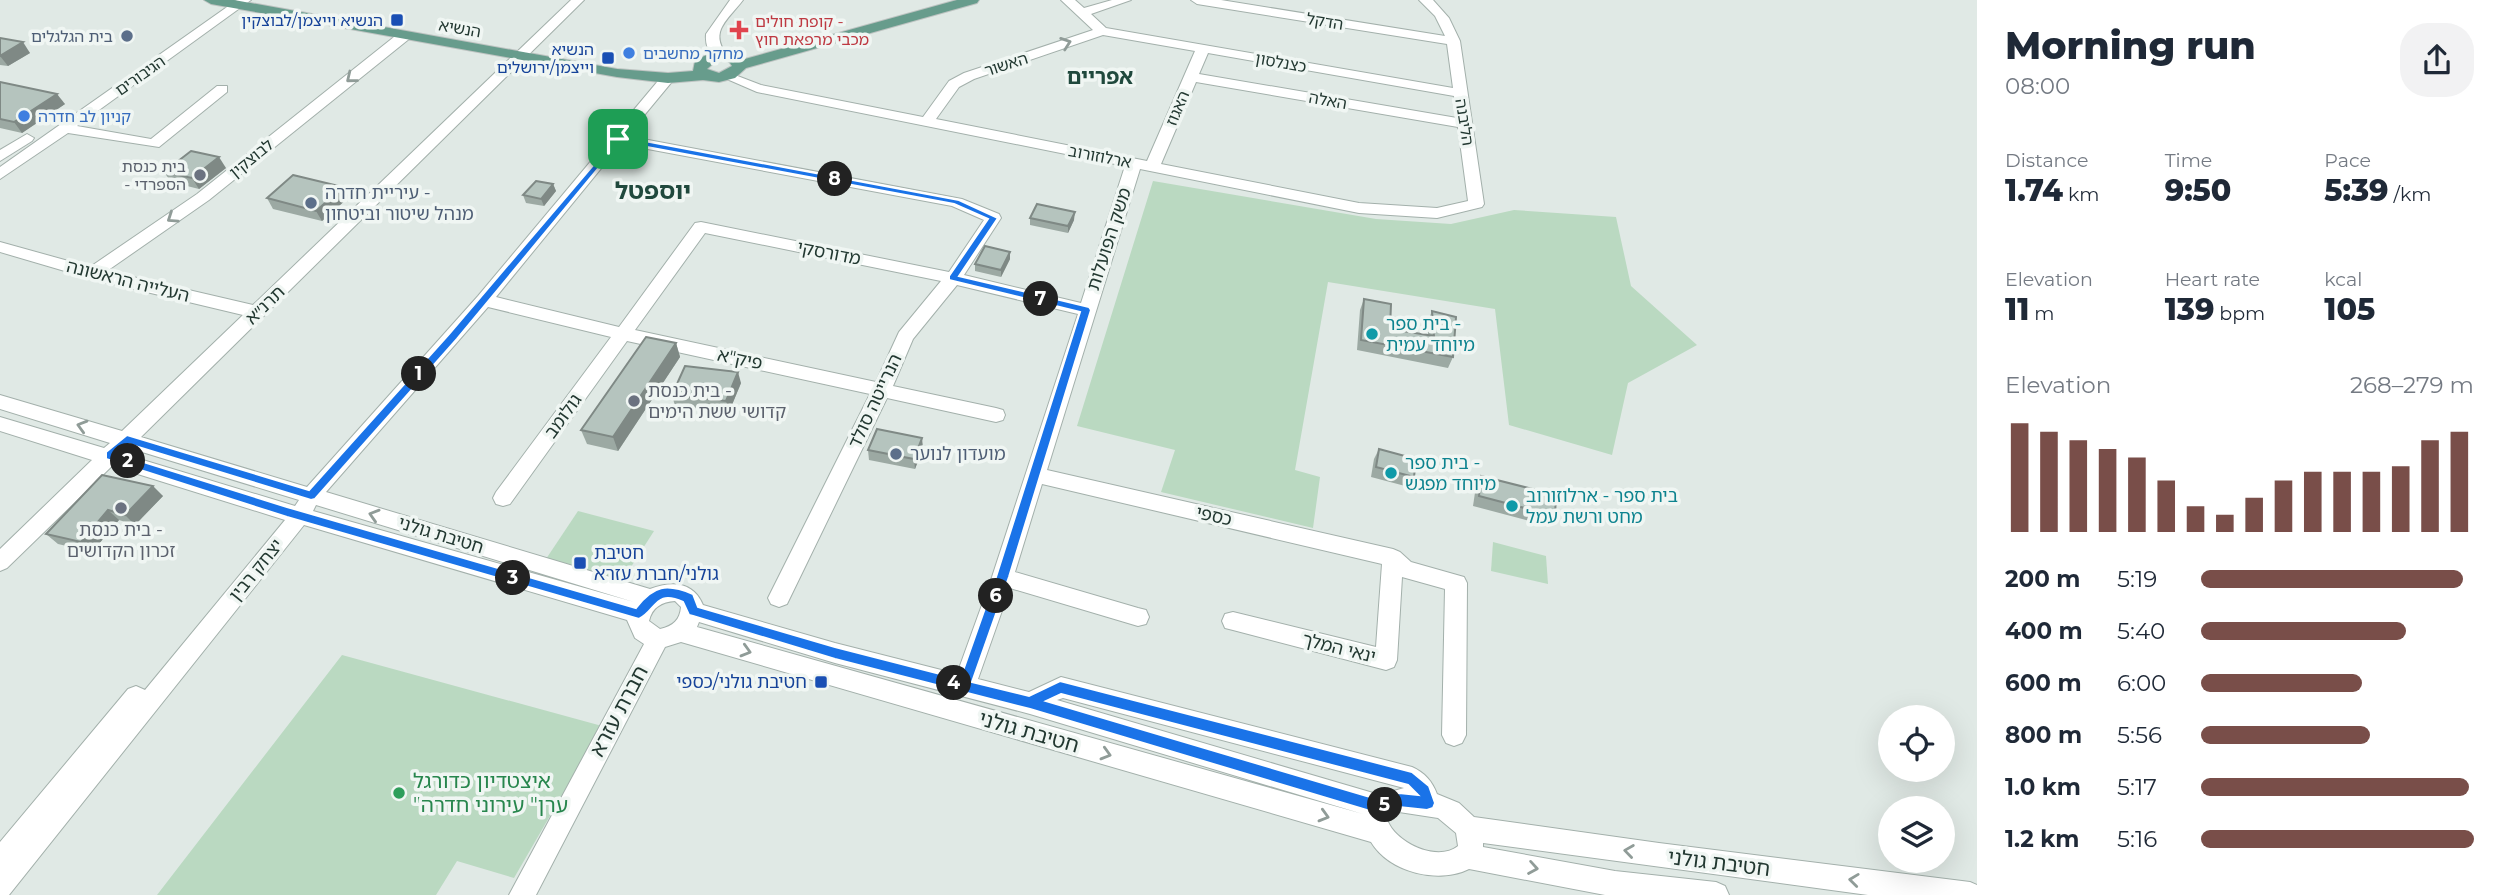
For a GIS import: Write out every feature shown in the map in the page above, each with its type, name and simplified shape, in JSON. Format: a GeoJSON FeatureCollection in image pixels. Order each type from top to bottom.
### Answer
{"type":"FeatureCollection","features":[{"type":"Feature","properties":{"kind":"main road","name":"הנשיא"},"geometry":{"type":"LineString","coordinates":[[266,0],[668,78],[701,71]]}},
{"type":"Feature","properties":{"kind":"main road"},"geometry":{"type":"LineString","coordinates":[[732,60],[937,0]]}},
{"type":"Feature","properties":{"kind":"main road"},"geometry":{"type":"LineString","coordinates":[[732,60],[737,72],[727,76],[701,71],[708,58],[732,60],[972,0]]}},
{"type":"Feature","properties":{"kind":"main road","name":"הנשיא"},"geometry":{"type":"LineString","coordinates":[[229,1],[404,36],[649,67],[701,71]]}},
{"type":"Feature","properties":{"kind":"street","name":"תרנ״א"},"geometry":{"type":"LineString","coordinates":[[0,562],[578,0]]}},
{"type":"Feature","properties":{"kind":"street"},"geometry":{"type":"LineString","coordinates":[[732,60],[713,50],[711,41],[713,28],[737,0]]}},
{"type":"Feature","properties":{"kind":"street"},"geometry":{"type":"LineString","coordinates":[[1067,0],[1102,31]]}},
{"type":"Feature","properties":{"kind":"street"},"geometry":{"type":"LineString","coordinates":[[1082,13],[1125,0]]}},
{"type":"Feature","properties":{"kind":"street","name":"הדקל"},"geometry":{"type":"LineString","coordinates":[[1197,0],[1453,41]]}},
{"type":"Feature","properties":{"kind":"street","name":"הליבנה"},"geometry":{"type":"LineString","coordinates":[[1425,0],[1438,10],[1447,23],[1453,41],[1476,204]]}},
{"type":"Feature","properties":{"kind":"street","name":"הגיבורים"},"geometry":{"type":"LineString","coordinates":[[0,174],[65,128],[229,1]]}},
{"type":"Feature","properties":{"kind":"street","name":"הגיבורים"},"geometry":{"type":"LineString","coordinates":[[0,157],[229,1]]}},
{"type":"Feature","properties":{"kind":"street","name":"כצנלסון"},"geometry":{"type":"LineString","coordinates":[[1102,31],[1460,93]]}},
{"type":"Feature","properties":{"kind":"street","name":"האשור"},"geometry":{"type":"LineString","coordinates":[[927,122],[954,83],[1102,31]]}},
{"type":"Feature","properties":{"kind":"street","name":"לבוצקין"},"geometry":{"type":"LineString","coordinates":[[92,273],[203,197],[404,36]]}},
{"type":"Feature","properties":{"kind":"street","name":"האגוז"},"geometry":{"type":"LineString","coordinates":[[1152,167],[1203,49]]}},
{"type":"Feature","properties":{"kind":"street","name":"ארלוזורוב"},"geometry":{"type":"LineString","coordinates":[[727,76],[757,88],[1359,208],[1437,213],[1476,204]]}},
{"type":"Feature","properties":{"kind":"street","name":"האלה"},"geometry":{"type":"LineString","coordinates":[[1191,77],[1466,124]]}},
{"type":"Feature","properties":{"kind":"street"},"geometry":{"type":"LineString","coordinates":[[299,508],[484,300],[668,78]]}},
{"type":"Feature","properties":{"kind":"street"},"geometry":{"type":"LineString","coordinates":[[65,128],[154,144],[222,89]]}},
{"type":"Feature","properties":{"kind":"street","name":"הנרייטה סולד"},"geometry":{"type":"LineString","coordinates":[[618,139],[956,202],[993,218],[953,278],[905,337],[779,598]]}},
{"type":"Feature","properties":{"kind":"street","name":"משק הפועלות"},"geometry":{"type":"LineString","coordinates":[[1035,475],[1134,163]]}},
{"type":"Feature","properties":{"kind":"street","name":"מדורסקי"},"geometry":{"type":"LineString","coordinates":[[624,334],[701,227],[953,278],[1086,310]]}},
{"type":"Feature","properties":{"kind":"street","name":"העלייה הראשונה"},"geometry":{"type":"LineString","coordinates":[[0,247],[92,273],[257,312]]}},
{"type":"Feature","properties":{"kind":"street","name":"פיק\"א"},"geometry":{"type":"LineString","coordinates":[[484,300],[624,334],[996,415]]}},
{"type":"Feature","properties":{"kind":"street","name":"גולומב"},"geometry":{"type":"LineString","coordinates":[[503,498],[624,334]]}},
{"type":"Feature","properties":{"kind":"street"},"geometry":{"type":"LineString","coordinates":[[0,402],[127,439],[299,508]]}},
{"type":"Feature","properties":{"kind":"street"},"geometry":{"type":"LineString","coordinates":[[0,424],[299,508]]}},
{"type":"Feature","properties":{"kind":"street"},"geometry":{"type":"LineString","coordinates":[[964,686],[1003,577],[1035,475]]}},
{"type":"Feature","properties":{"kind":"street","name":"כספי"},"geometry":{"type":"LineString","coordinates":[[1035,475],[1392,558],[1404,569],[1457,583],[1454,735]]}},
{"type":"Feature","properties":{"kind":"street","name":"חטיבת גולני"},"geometry":{"type":"LineString","coordinates":[[299,508],[645,606]]}},
{"type":"Feature","properties":{"kind":"street","name":"יצחק רבין"},"geometry":{"type":"LineString","coordinates":[[0,863],[299,508]]}},
{"type":"Feature","properties":{"kind":"street","name":"יצחק רבין"},"geometry":{"type":"LineString","coordinates":[[0,886],[299,508]]}},
{"type":"Feature","properties":{"kind":"street","name":"ינאי המלך"},"geometry":{"type":"LineString","coordinates":[[1233,621],[1387,660],[1392,558]]}},
{"type":"Feature","properties":{"kind":"street"},"geometry":{"type":"LineString","coordinates":[[1003,577],[1138,617]]}},
{"type":"Feature","properties":{"kind":"street"},"geometry":{"type":"LineString","coordinates":[[667,592],[682,594],[692,604],[693,611],[687,626],[669,635],[644,633],[640,627],[645,606],[667,592]]}},
{"type":"Feature","properties":{"kind":"street","name":"חטיבת גולני"},"geometry":{"type":"LineString","coordinates":[[693,611],[835,653],[1030,703],[1380,807]]}},
{"type":"Feature","properties":{"kind":"street","name":"חטיבת גולני"},"geometry":{"type":"LineString","coordinates":[[669,635],[1378,832]]}},
{"type":"Feature","properties":{"kind":"street","name":"חברת עזרא"},"geometry":{"type":"LineString","coordinates":[[522,895],[669,635]]}},
{"type":"Feature","properties":{"kind":"street","name":"חטיבת גולני"},"geometry":{"type":"LineString","coordinates":[[1030,703],[1060,687],[1412,779],[1423,790],[1427,803]]}},
{"type":"Feature","properties":{"kind":"street"},"geometry":{"type":"LineString","coordinates":[[1399,800],[1427,803],[1458,818],[1468,828],[1471,843],[1466,856],[1452,863],[1438,864],[1408,857],[1389,845],[1378,832],[1374,818],[1380,807],[1399,800]]}},
{"type":"Feature","properties":{"kind":"street","name":"חטיבת גולני"},"geometry":{"type":"LineString","coordinates":[[1468,828],[1970,895]]}},
{"type":"Feature","properties":{"kind":"street","name":"חטיבת גולני"},"geometry":{"type":"LineString","coordinates":[[1466,856],[1615,884],[1716,895]]}},
{"type":"Feature","properties":{"kind":"green space"},"geometry":{"type":"Polygon","coordinates":[[[1153,181],[1376,219],[1451,224],[1514,210],[1616,217],[1631,286],[1697,345],[1628,383],[1612,455],[1509,425],[1495,309],[1328,282],[1295,470],[1320,477],[1313,528],[1161,492],[1175,450],[1077,426],[1153,181]]]}},
{"type":"Feature","properties":{"kind":"green space"},"geometry":{"type":"Polygon","coordinates":[[[578,511],[654,531],[622,581],[546,559],[578,511]]]}},
{"type":"Feature","properties":{"kind":"green space"},"geometry":{"type":"Polygon","coordinates":[[[1493,542],[1546,556],[1548,584],[1491,571],[1493,542]]]}},
{"type":"Feature","properties":{"kind":"green space","name":"איצטדיון כדורגל \"ערן\" עירוני חדרה"},"geometry":{"type":"Polygon","coordinates":[[[342,655],[602,726],[514,878],[457,861],[436,895],[157,895],[342,655]]]}},
{"type":"Feature","properties":{"kind":"building"},"geometry":{"type":"Polygon","coordinates":[[[0,38],[23,42],[0,56],[0,38]]]}},
{"type":"Feature","properties":{"kind":"building"},"geometry":{"type":"Polygon","coordinates":[[[0,82],[57,94],[14,122],[0,119],[0,82]]]}},
{"type":"Feature","properties":{"kind":"building"},"geometry":{"type":"Polygon","coordinates":[[[191,151],[219,157],[192,178],[164,172],[191,151]]]}},
{"type":"Feature","properties":{"kind":"building"},"geometry":{"type":"Polygon","coordinates":[[[293,175],[343,187],[316,211],[267,198],[293,175]]]}},
{"type":"Feature","properties":{"kind":"building"},"geometry":{"type":"Polygon","coordinates":[[[536,181],[553,184],[541,199],[523,195],[536,181]]]}},
{"type":"Feature","properties":{"kind":"building"},"geometry":{"type":"Polygon","coordinates":[[[1037,204],[1075,212],[1068,226],[1030,218],[1037,204]]]}},
{"type":"Feature","properties":{"kind":"building"},"geometry":{"type":"Polygon","coordinates":[[[985,246],[1010,252],[1001,270],[975,264],[985,246]]]}},
{"type":"Feature","properties":{"kind":"building"},"geometry":{"type":"Polygon","coordinates":[[[1364,299],[1391,304],[1390,329],[1434,336],[1432,311],[1456,317],[1453,357],[1361,340],[1364,299]]]}},
{"type":"Feature","properties":{"kind":"building"},"geometry":{"type":"Polygon","coordinates":[[[646,337],[676,343],[613,437],[581,430],[646,337]]]}},
{"type":"Feature","properties":{"kind":"building"},"geometry":{"type":"Polygon","coordinates":[[[685,366],[738,372],[726,401],[672,395],[685,366]]]}},
{"type":"Feature","properties":{"kind":"building"},"geometry":{"type":"Polygon","coordinates":[[[877,429],[922,438],[914,459],[868,450],[877,429]]]}},
{"type":"Feature","properties":{"kind":"building"},"geometry":{"type":"Polygon","coordinates":[[[1379,449],[1416,459],[1414,477],[1376,467],[1379,449]]]}},
{"type":"Feature","properties":{"kind":"building"},"geometry":{"type":"Polygon","coordinates":[[[102,475],[153,486],[125,515],[108,510],[81,542],[46,534],[102,475]]]}},
{"type":"Feature","properties":{"kind":"building"},"geometry":{"type":"Polygon","coordinates":[[[1481,476],[1556,495],[1555,516],[1479,496],[1481,476]]]}},
{"type":"Feature","properties":{"kind":"place","name":"הנשיא וייצמן/לבוצקין"},"geometry":{"type":"Point","coordinates":[397,20]}},
{"type":"Feature","properties":{"kind":"place","name":"קופת חולים - מכבי מרפאת חוץ"},"geometry":{"type":"Point","coordinates":[739,30]}},
{"type":"Feature","properties":{"kind":"place","name":"בית הגלגלים"},"geometry":{"type":"Point","coordinates":[127,36]}},
{"type":"Feature","properties":{"kind":"place","name":"מחקר מחשבים"},"geometry":{"type":"Point","coordinates":[629,53]}},
{"type":"Feature","properties":{"kind":"place","name":"הנשיא וייצמן/ירושלים"},"geometry":{"type":"Point","coordinates":[608,58]}},
{"type":"Feature","properties":{"kind":"place","name":"קניון לב חדרה"},"geometry":{"type":"Point","coordinates":[24,116]}},
{"type":"Feature","properties":{"kind":"place","name":"בית כנסת - הספרדי"},"geometry":{"type":"Point","coordinates":[200,175]}},
{"type":"Feature","properties":{"kind":"place","name":"עיריית חדרה - מנהל שיטור וביטחון"},"geometry":{"type":"Point","coordinates":[311,203]}},
{"type":"Feature","properties":{"kind":"place","name":"בית ספר - מיוחד עמית"},"geometry":{"type":"Point","coordinates":[1372,334]}},
{"type":"Feature","properties":{"kind":"place","name":"בית כנסת - קדושי ששת הימים"},"geometry":{"type":"Point","coordinates":[634,401]}},
{"type":"Feature","properties":{"kind":"place","name":"מועדון לנוער"},"geometry":{"type":"Point","coordinates":[896,454]}},
{"type":"Feature","properties":{"kind":"place","name":"בית ספר - מיוחד מפגש"},"geometry":{"type":"Point","coordinates":[1391,473]}},
{"type":"Feature","properties":{"kind":"place","name":"בית ספר - ארלוזורוב מחט ורשת עמל"},"geometry":{"type":"Point","coordinates":[1512,506]}},
{"type":"Feature","properties":{"kind":"place","name":"בית כנסת - זכרון הקדושים"},"geometry":{"type":"Point","coordinates":[121,508]}},
{"type":"Feature","properties":{"kind":"place","name":"חטיבת גולני/חברת עזרא"},"geometry":{"type":"Point","coordinates":[580,563]}},
{"type":"Feature","properties":{"kind":"place","name":"חטיבת גולני/כספי"},"geometry":{"type":"Point","coordinates":[821,682]}},
{"type":"Feature","properties":{"kind":"place","name":"איצטדיון כדורגל \"ערן\" עירוני חדרה"},"geometry":{"type":"Point","coordinates":[399,793]}},
{"type":"Feature","properties":{"kind":"district","name":"אפריים"},"geometry":{"type":"Point","coordinates":[1100,77]}},
{"type":"Feature","properties":{"kind":"district","name":"יוספטל"},"geometry":{"type":"Point","coordinates":[653,191]}},
{"type":"Feature","properties":{"kind":"route"},"geometry":{"type":"LineString","coordinates":[[618,139],[484,300],[311,496],[127,439],[110,456],[287,512],[639,614],[651,598],[658,594],[675,592],[688,598],[693,611],[835,653],[1030,703],[1060,687],[1412,779],[1423,790],[1427,803],[1399,800],[1380,807],[1030,703],[964,686],[1003,577],[1086,310],[953,278],[993,218],[956,202],[618,139]]}}]}
